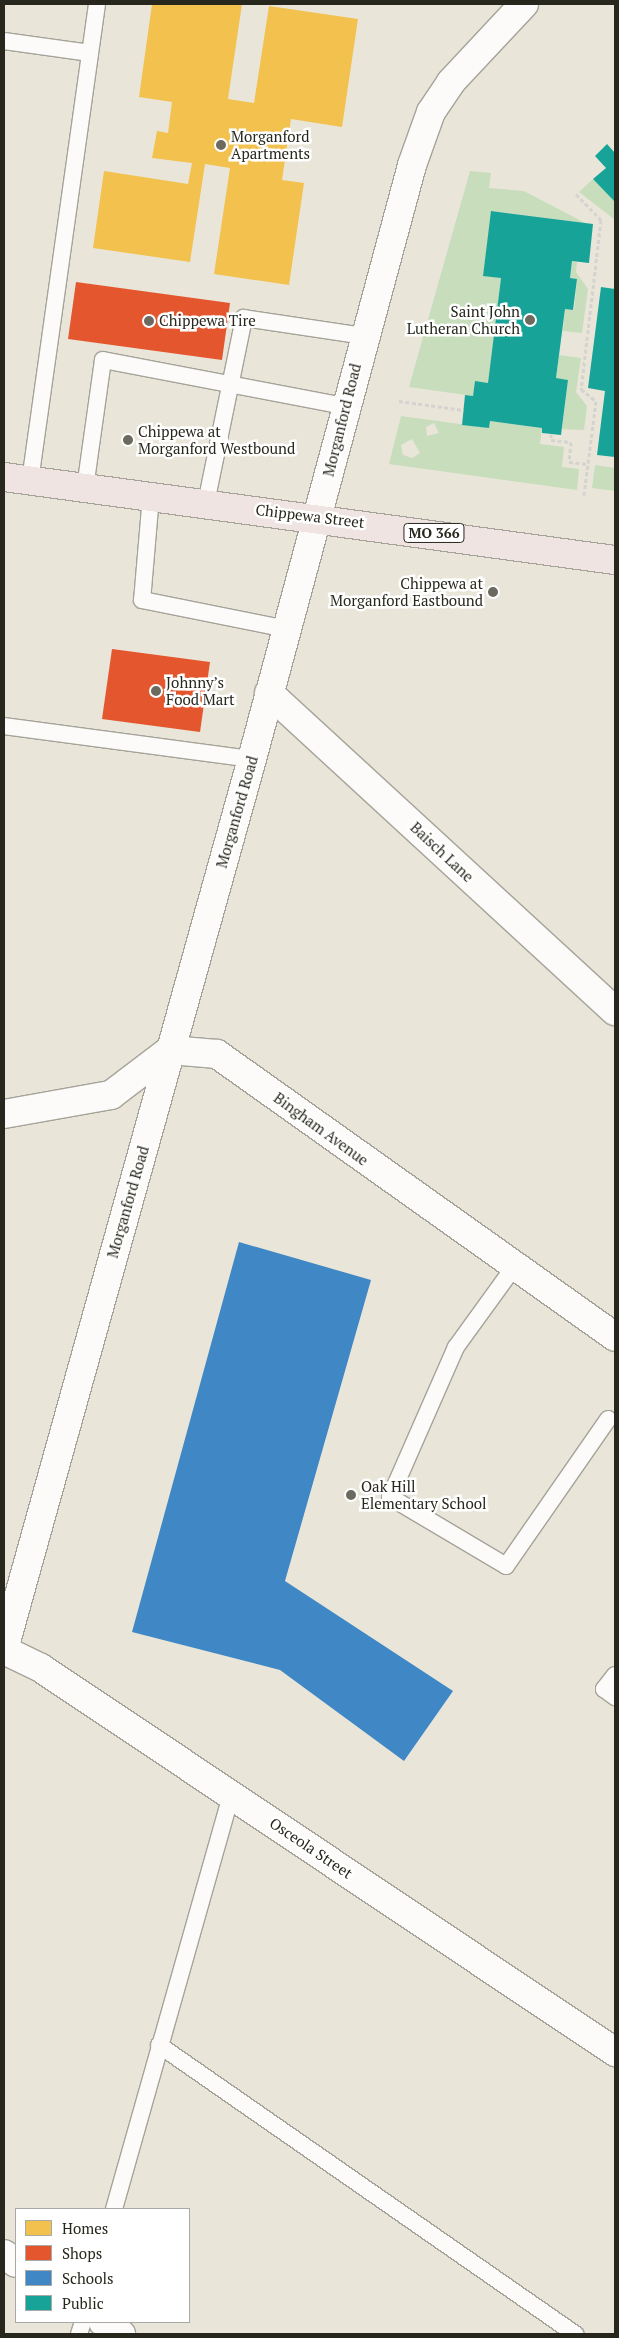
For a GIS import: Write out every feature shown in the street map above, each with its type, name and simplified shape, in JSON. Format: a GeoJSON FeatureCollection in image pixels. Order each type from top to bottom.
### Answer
{"type":"FeatureCollection","features":[{"type":"Feature","properties":{"kind":"main road","name":"Chippewa Street"},"geometry":{"type":"LineString","coordinates":[[17,479],[318,517],[615,560]]}},
{"type":"Feature","properties":{"kind":"street","name":"Morganford Road"},"geometry":{"type":"LineString","coordinates":[[4,1649],[252,759],[318,517],[345,406],[412,165],[431,112],[472,57],[524,4]]}},
{"type":"Feature","properties":{"kind":"street","name":"Baisch Lane"},"geometry":{"type":"LineString","coordinates":[[269,693],[615,1010]]}},
{"type":"Feature","properties":{"kind":"street"},"geometry":{"type":"LineString","coordinates":[[4,1114],[111,1095],[170,1050]]}},
{"type":"Feature","properties":{"kind":"street","name":"Bingham Avenue"},"geometry":{"type":"LineString","coordinates":[[170,1050],[217,1054],[615,1337]]}},
{"type":"Feature","properties":{"kind":"street","name":"Osceola Street"},"geometry":{"type":"LineString","coordinates":[[4,1649],[41,1668],[615,2052]]}},
{"type":"Feature","properties":{"kind":"street"},"geometry":{"type":"LineString","coordinates":[[4,2254],[15,2262]]}},
{"type":"Feature","properties":{"kind":"street"},"geometry":{"type":"LineString","coordinates":[[104,2323],[121,2334]]}},
{"type":"Feature","properties":{"kind":"lane"},"geometry":{"type":"LineString","coordinates":[[17,479],[97,4]]}},
{"type":"Feature","properties":{"kind":"lane"},"geometry":{"type":"LineString","coordinates":[[4,41],[90,53]]}},
{"type":"Feature","properties":{"kind":"lane"},"geometry":{"type":"LineString","coordinates":[[206,503],[244,318],[364,336]]}},
{"type":"Feature","properties":{"kind":"lane"},"geometry":{"type":"LineString","coordinates":[[85,488],[103,360],[345,406]]}},
{"type":"Feature","properties":{"kind":"lane"},"geometry":{"type":"LineString","coordinates":[[151,496],[142,600],[287,628]]}},
{"type":"Feature","properties":{"kind":"lane"},"geometry":{"type":"LineString","coordinates":[[4,726],[252,759]]}},
{"type":"Feature","properties":{"kind":"lane"},"geometry":{"type":"LineString","coordinates":[[514,1267],[456,1348],[390,1497],[506,1566],[608,1419]]}},
{"type":"Feature","properties":{"kind":"lane"},"geometry":{"type":"LineString","coordinates":[[615,1675],[604,1689],[615,1697]]}},
{"type":"Feature","properties":{"kind":"lane"},"geometry":{"type":"LineString","coordinates":[[114,2208],[231,1795]]}},
{"type":"Feature","properties":{"kind":"lane"},"geometry":{"type":"LineString","coordinates":[[159,2045],[575,2334]]}},
{"type":"Feature","properties":{"kind":"path"},"geometry":{"type":"LineString","coordinates":[[576,194],[600,220],[581,389],[596,401],[584,495]]}},
{"type":"Feature","properties":{"kind":"path"},"geometry":{"type":"LineString","coordinates":[[398,401],[464,410]]}},
{"type":"Feature","properties":{"kind":"path"},"geometry":{"type":"LineString","coordinates":[[551,434],[551,440],[571,442],[569,462],[588,464]]}},
{"type":"Feature","properties":{"kind":"green space"},"geometry":{"type":"Polygon","coordinates":[[[470,171],[491,173],[489,188],[524,191],[585,223],[492,211],[483,275],[501,278],[488,383],[475,382],[473,396],[409,387],[470,171]]]}},
{"type":"Feature","properties":{"kind":"green space"},"geometry":{"type":"Polygon","coordinates":[[[593,179],[615,202],[614,219],[579,192],[593,179]]]}},
{"type":"Feature","properties":{"kind":"green space"},"geometry":{"type":"Polygon","coordinates":[[[572,261],[577,262],[576,272],[588,289],[582,333],[563,331],[565,309],[574,310],[577,279],[570,278],[572,261]]]}},
{"type":"Feature","properties":{"kind":"green space"},"geometry":{"type":"Polygon","coordinates":[[[559,355],[581,358],[576,392],[587,406],[584,430],[562,429],[568,380],[556,378],[559,355]]]}},
{"type":"Feature","properties":{"kind":"green space"},"geometry":{"type":"Polygon","coordinates":[[[401,416],[489,428],[490,421],[542,428],[540,444],[564,447],[562,467],[579,469],[577,490],[389,464],[401,416]],[[434,423],[426,427],[427,436],[439,433],[434,423]],[[412,439],[401,445],[403,455],[412,458],[420,453],[412,439]]]}},
{"type":"Feature","properties":{"kind":"green space"},"geometry":{"type":"Polygon","coordinates":[[[595,465],[615,468],[615,491],[592,488],[595,465]]]}},
{"type":"Feature","properties":{"kind":"building: Homes","name":"Morganford Apartments"},"geometry":{"type":"Polygon","coordinates":[[[152,4],[242,4],[228,99],[254,103],[269,6],[358,19],[342,127],[291,119],[282,180],[304,183],[289,285],[214,274],[230,168],[205,164],[190,262],[93,248],[104,171],[188,184],[192,163],[152,158],[157,131],[168,133],[172,102],[139,97],[152,4]]]}},
{"type":"Feature","properties":{"kind":"building: Shops","name":"Chippewa Tire"},"geometry":{"type":"Polygon","coordinates":[[[76,282],[230,303],[222,360],[68,339],[76,282]]]}},
{"type":"Feature","properties":{"kind":"building: Shops","name":"Johnny’s Food Mart"},"geometry":{"type":"Polygon","coordinates":[[[112,649],[210,662],[200,732],[102,719],[112,649]]]}},
{"type":"Feature","properties":{"kind":"building: Schools"},"geometry":{"type":"Polygon","coordinates":[[[239,1242],[371,1280],[285,1581],[453,1691],[404,1761],[280,1670],[132,1632],[239,1242]]]}},
{"type":"Feature","properties":{"kind":"building: Public"},"geometry":{"type":"Polygon","coordinates":[[[607,144],[615,153],[615,202],[593,179],[606,168],[595,156],[607,144]]]}},
{"type":"Feature","properties":{"kind":"building: Public","name":"Saint John Lutheran Church"},"geometry":{"type":"Polygon","coordinates":[[[491,211],[593,224],[589,263],[572,261],[570,278],[577,279],[573,310],[565,309],[556,378],[568,380],[561,435],[542,433],[542,428],[490,421],[489,428],[462,425],[465,395],[473,396],[475,381],[488,383],[501,278],[483,276],[491,211]]]}},
{"type":"Feature","properties":{"kind":"building: Public"},"geometry":{"type":"Polygon","coordinates":[[[601,287],[615,289],[615,457],[597,455],[605,391],[588,388],[601,287]]]}},
{"type":"Feature","properties":{"kind":"place","name":"Morganford Apartments"},"geometry":{"type":"Point","coordinates":[221,145]}},
{"type":"Feature","properties":{"kind":"place","name":"Saint John Lutheran Church"},"geometry":{"type":"Point","coordinates":[530,320]}},
{"type":"Feature","properties":{"kind":"place","name":"Chippewa Tire"},"geometry":{"type":"Point","coordinates":[149,321]}},
{"type":"Feature","properties":{"kind":"place","name":"Chippewa at Morganford Westbound"},"geometry":{"type":"Point","coordinates":[128,440]}},
{"type":"Feature","properties":{"kind":"place","name":"Chippewa at Morganford Eastbound"},"geometry":{"type":"Point","coordinates":[493,592]}},
{"type":"Feature","properties":{"kind":"place","name":"Johnny’s Food Mart"},"geometry":{"type":"Point","coordinates":[156,691]}},
{"type":"Feature","properties":{"kind":"place","name":"Oak Hill Elementary School"},"geometry":{"type":"Point","coordinates":[351,1495]}}]}
